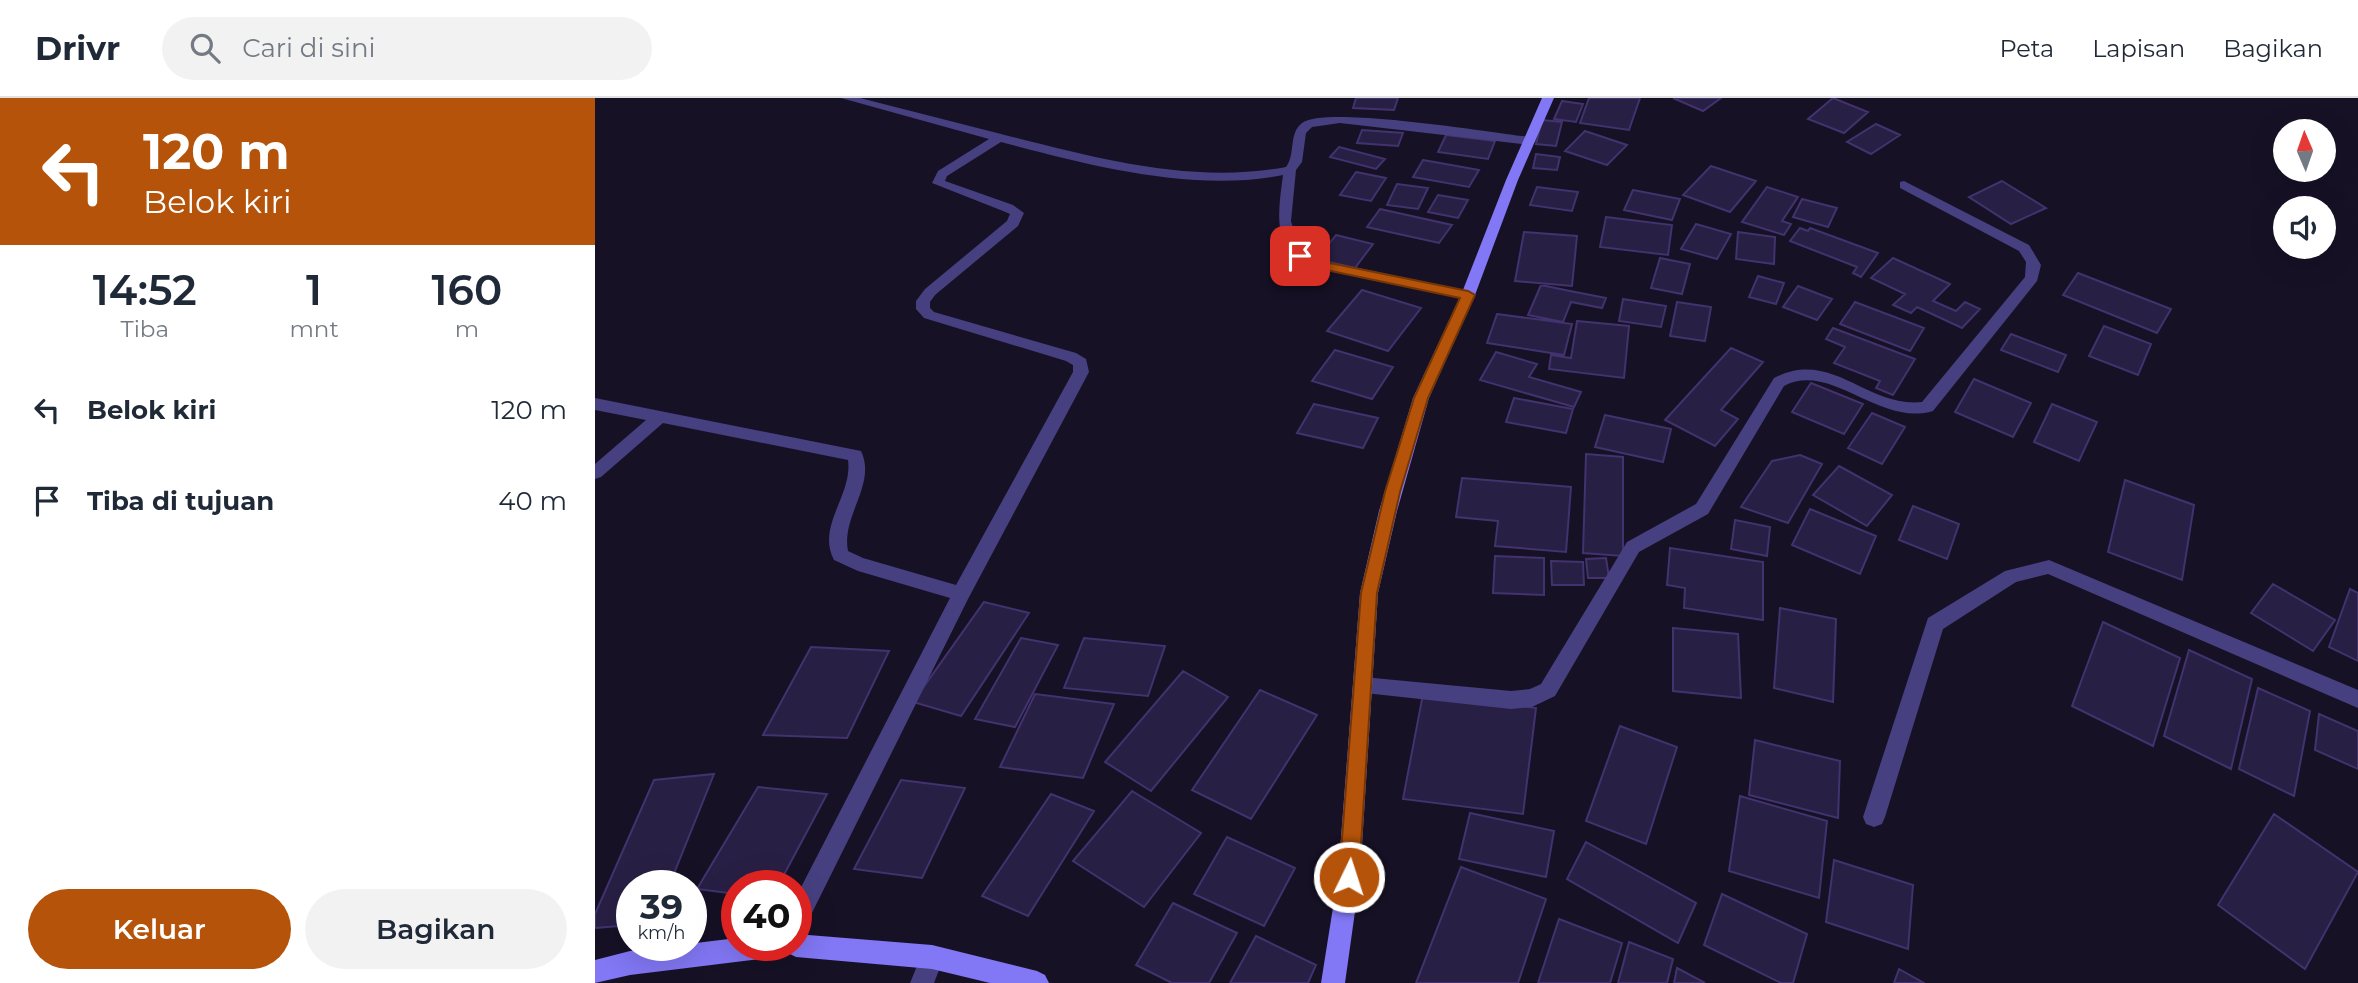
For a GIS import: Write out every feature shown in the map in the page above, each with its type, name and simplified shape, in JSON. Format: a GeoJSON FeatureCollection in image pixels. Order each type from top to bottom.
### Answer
{"type":"FeatureCollection","features":[{"type":"Feature","properties":{"kind":"street"},"geometry":{"type":"LineString","coordinates":[[847,98],[1096,163],[1161,172],[1254,177],[1290,170]]}},
{"type":"Feature","properties":{"kind":"street"},"geometry":{"type":"LineString","coordinates":[[1333,983],[1349,877],[1369,593],[1403,455],[1421,398],[1468,295],[1548,98]]}},
{"type":"Feature","properties":{"kind":"street"},"geometry":{"type":"LineString","coordinates":[[1468,295],[1317,264],[1300,256],[1292,246],[1284,221],[1290,170],[1296,162],[1300,132],[1308,124],[1340,119],[1530,141]]}},
{"type":"Feature","properties":{"kind":"street"},"geometry":{"type":"LineString","coordinates":[[812,889],[961,594],[1081,372],[1081,363],[1071,356],[929,315],[923,309],[923,301],[930,292],[1013,223],[1017,213],[1008,208],[938,183],[943,174],[1000,137]]}},
{"type":"Feature","properties":{"kind":"street"},"geometry":{"type":"LineString","coordinates":[[1363,685],[1511,700],[1532,698],[1548,690],[1633,547],[1702,509],[1779,382],[1787,375],[1799,372],[1818,375],[1897,408],[1916,411],[1927,407],[2032,278],[2036,267],[2033,258],[2024,248],[1904,185]]}},
{"type":"Feature","properties":{"kind":"street"},"geometry":{"type":"LineString","coordinates":[[595,404],[855,455],[860,470],[834,540],[840,555],[858,564],[961,594]]}},
{"type":"Feature","properties":{"kind":"street"},"geometry":{"type":"LineString","coordinates":[[595,473],[661,416]]}},
{"type":"Feature","properties":{"kind":"street"},"geometry":{"type":"LineString","coordinates":[[1874,817],[1935,624],[2011,576],[2049,567],[2358,699]]}},
{"type":"Feature","properties":{"kind":"street"},"geometry":{"type":"LineString","coordinates":[[812,946],[932,957],[1037,983]]}},
{"type":"Feature","properties":{"kind":"street"},"geometry":{"type":"LineString","coordinates":[[595,972],[630,963],[721,952]]}},
{"type":"Feature","properties":{"kind":"street"},"geometry":{"type":"LineString","coordinates":[[922,983],[932,957]]}},
{"type":"Feature","properties":{"kind":"building"},"geometry":{"type":"Polygon","coordinates":[[[1356,98],[1398,98],[1394,110],[1353,108],[1356,98]]]}},
{"type":"Feature","properties":{"kind":"building"},"geometry":{"type":"Polygon","coordinates":[[[1589,98],[1640,98],[1629,130],[1580,123],[1589,98]]]}},
{"type":"Feature","properties":{"kind":"building"},"geometry":{"type":"Polygon","coordinates":[[[1673,98],[1721,98],[1703,111],[1673,98]]]}},
{"type":"Feature","properties":{"kind":"building"},"geometry":{"type":"Polygon","coordinates":[[[1833,98],[1868,112],[1844,133],[1808,119],[1833,98]]]}},
{"type":"Feature","properties":{"kind":"building"},"geometry":{"type":"Polygon","coordinates":[[[1562,101],[1583,104],[1576,122],[1554,119],[1562,101]]]}},
{"type":"Feature","properties":{"kind":"building"},"geometry":{"type":"Polygon","coordinates":[[[1542,120],[1562,122],[1556,146],[1536,144],[1542,120]]]}},
{"type":"Feature","properties":{"kind":"building"},"geometry":{"type":"Polygon","coordinates":[[[1876,124],[1900,135],[1871,154],[1847,142],[1876,124]]]}},
{"type":"Feature","properties":{"kind":"building"},"geometry":{"type":"Polygon","coordinates":[[[1362,130],[1403,133],[1398,146],[1357,143],[1362,130]]]}},
{"type":"Feature","properties":{"kind":"building"},"geometry":{"type":"Polygon","coordinates":[[[1585,131],[1627,145],[1607,165],[1565,151],[1585,131]]]}},
{"type":"Feature","properties":{"kind":"building"},"geometry":{"type":"Polygon","coordinates":[[[1446,135],[1495,141],[1488,159],[1438,152],[1446,135]]]}},
{"type":"Feature","properties":{"kind":"building"},"geometry":{"type":"Polygon","coordinates":[[[1339,147],[1385,159],[1376,169],[1330,157],[1339,147]]]}},
{"type":"Feature","properties":{"kind":"building"},"geometry":{"type":"Polygon","coordinates":[[[1536,154],[1560,157],[1557,170],[1533,168],[1536,154]]]}},
{"type":"Feature","properties":{"kind":"building"},"geometry":{"type":"Polygon","coordinates":[[[1423,160],[1479,170],[1469,187],[1413,177],[1423,160]]]}},
{"type":"Feature","properties":{"kind":"building"},"geometry":{"type":"Polygon","coordinates":[[[1711,166],[1756,181],[1730,212],[1683,195],[1711,166]]]}},
{"type":"Feature","properties":{"kind":"building"},"geometry":{"type":"Polygon","coordinates":[[[1356,172],[1386,178],[1371,201],[1340,195],[1356,172]]]}},
{"type":"Feature","properties":{"kind":"building"},"geometry":{"type":"Polygon","coordinates":[[[2002,181],[2046,208],[2011,224],[1969,197],[2002,181]]]}},
{"type":"Feature","properties":{"kind":"building"},"geometry":{"type":"Polygon","coordinates":[[[1397,184],[1428,188],[1418,209],[1387,205],[1397,184]]]}},
{"type":"Feature","properties":{"kind":"building"},"geometry":{"type":"Polygon","coordinates":[[[1537,187],[1578,192],[1572,211],[1530,205],[1537,187]]]}},
{"type":"Feature","properties":{"kind":"building"},"geometry":{"type":"Polygon","coordinates":[[[1767,187],[1798,197],[1782,221],[1791,224],[1784,235],[1742,222],[1767,187]]]}},
{"type":"Feature","properties":{"kind":"building"},"geometry":{"type":"Polygon","coordinates":[[[1633,190],[1680,199],[1672,220],[1624,210],[1633,190]]]}},
{"type":"Feature","properties":{"kind":"building"},"geometry":{"type":"Polygon","coordinates":[[[1438,195],[1468,200],[1458,218],[1428,212],[1438,195]]]}},
{"type":"Feature","properties":{"kind":"building"},"geometry":{"type":"Polygon","coordinates":[[[1802,199],[1837,208],[1828,227],[1793,217],[1802,199]]]}},
{"type":"Feature","properties":{"kind":"building"},"geometry":{"type":"Polygon","coordinates":[[[1380,209],[1452,225],[1439,243],[1367,227],[1380,209]]]}},
{"type":"Feature","properties":{"kind":"building"},"geometry":{"type":"Polygon","coordinates":[[[1606,217],[1672,225],[1668,255],[1600,247],[1606,217]]]}},
{"type":"Feature","properties":{"kind":"building"},"geometry":{"type":"Polygon","coordinates":[[[1696,224],[1731,234],[1717,259],[1681,249],[1696,224]]]}},
{"type":"Feature","properties":{"kind":"building"},"geometry":{"type":"Polygon","coordinates":[[[1800,228],[1808,231],[1810,228],[1878,253],[1861,277],[1853,273],[1857,267],[1790,241],[1800,228]]]}},
{"type":"Feature","properties":{"kind":"building"},"geometry":{"type":"Polygon","coordinates":[[[1524,232],[1577,236],[1572,286],[1515,281],[1524,232]]]}},
{"type":"Feature","properties":{"kind":"building"},"geometry":{"type":"Polygon","coordinates":[[[1738,232],[1775,237],[1774,264],[1736,259],[1738,232]]]}},
{"type":"Feature","properties":{"kind":"building"},"geometry":{"type":"Polygon","coordinates":[[[1336,235],[1373,244],[1355,268],[1317,259],[1336,235]]]}},
{"type":"Feature","properties":{"kind":"building"},"geometry":{"type":"Polygon","coordinates":[[[1660,258],[1690,264],[1682,294],[1651,288],[1660,258]]]}},
{"type":"Feature","properties":{"kind":"building"},"geometry":{"type":"Polygon","coordinates":[[[1893,258],[1950,284],[1933,301],[1956,311],[1965,302],[1980,309],[1962,328],[1917,307],[1911,313],[1893,305],[1905,294],[1871,278],[1893,258]]]}},
{"type":"Feature","properties":{"kind":"building"},"geometry":{"type":"Polygon","coordinates":[[[2078,273],[2171,309],[2157,333],[2063,295],[2078,273]]]}},
{"type":"Feature","properties":{"kind":"building"},"geometry":{"type":"Polygon","coordinates":[[[1758,276],[1784,283],[1776,304],[1749,297],[1758,276]]]}},
{"type":"Feature","properties":{"kind":"building"},"geometry":{"type":"Polygon","coordinates":[[[1541,285],[1606,298],[1602,308],[1571,302],[1563,322],[1528,315],[1541,285]]]}},
{"type":"Feature","properties":{"kind":"building"},"geometry":{"type":"Polygon","coordinates":[[[1798,286],[1832,299],[1817,320],[1783,307],[1798,286]]]}},
{"type":"Feature","properties":{"kind":"building"},"geometry":{"type":"Polygon","coordinates":[[[1362,290],[1421,308],[1388,351],[1327,331],[1362,290]]]}},
{"type":"Feature","properties":{"kind":"building"},"geometry":{"type":"Polygon","coordinates":[[[1623,299],[1666,306],[1661,327],[1619,321],[1623,299]]]}},
{"type":"Feature","properties":{"kind":"building"},"geometry":{"type":"Polygon","coordinates":[[[1677,302],[1711,307],[1705,341],[1670,336],[1677,302]]]}},
{"type":"Feature","properties":{"kind":"building"},"geometry":{"type":"Polygon","coordinates":[[[1855,302],[1924,328],[1910,351],[1840,324],[1855,302]]]}},
{"type":"Feature","properties":{"kind":"building"},"geometry":{"type":"Polygon","coordinates":[[[1497,314],[1572,324],[1564,355],[1487,343],[1497,314]]]}},
{"type":"Feature","properties":{"kind":"building"},"geometry":{"type":"Polygon","coordinates":[[[1577,321],[1629,326],[1624,378],[1549,369],[1551,355],[1571,358],[1577,321]]]}},
{"type":"Feature","properties":{"kind":"building"},"geometry":{"type":"Polygon","coordinates":[[[2104,326],[2151,344],[2138,375],[2089,356],[2104,326]]]}},
{"type":"Feature","properties":{"kind":"building"},"geometry":{"type":"Polygon","coordinates":[[[1833,328],[1915,359],[1893,395],[1876,388],[1880,381],[1834,363],[1845,347],[1826,339],[1833,328]]]}},
{"type":"Feature","properties":{"kind":"building"},"geometry":{"type":"Polygon","coordinates":[[[2011,334],[2066,355],[2058,372],[2001,350],[2011,334]]]}},
{"type":"Feature","properties":{"kind":"building"},"geometry":{"type":"Polygon","coordinates":[[[1731,348],[1763,362],[1721,410],[1738,419],[1715,446],[1665,420],[1731,348]]]}},
{"type":"Feature","properties":{"kind":"building"},"geometry":{"type":"Polygon","coordinates":[[[1335,350],[1393,367],[1372,399],[1312,381],[1335,350]]]}},
{"type":"Feature","properties":{"kind":"building"},"geometry":{"type":"Polygon","coordinates":[[[1496,352],[1537,364],[1529,377],[1581,392],[1574,407],[1480,380],[1496,352]]]}},
{"type":"Feature","properties":{"kind":"building"},"geometry":{"type":"Polygon","coordinates":[[[1974,379],[2031,403],[2013,437],[1955,412],[1974,379]]]}},
{"type":"Feature","properties":{"kind":"building"},"geometry":{"type":"Polygon","coordinates":[[[1811,383],[1863,404],[1844,434],[1792,412],[1811,383]]]}},
{"type":"Feature","properties":{"kind":"building"},"geometry":{"type":"Polygon","coordinates":[[[1514,398],[1573,409],[1566,433],[1506,422],[1514,398]]]}},
{"type":"Feature","properties":{"kind":"building"},"geometry":{"type":"Polygon","coordinates":[[[1314,404],[1378,418],[1363,448],[1297,433],[1314,404]]]}},
{"type":"Feature","properties":{"kind":"building"},"geometry":{"type":"Polygon","coordinates":[[[2052,404],[2097,422],[2079,461],[2034,442],[2052,404]]]}},
{"type":"Feature","properties":{"kind":"building"},"geometry":{"type":"Polygon","coordinates":[[[1872,413],[1905,427],[1882,464],[1848,448],[1872,413]]]}},
{"type":"Feature","properties":{"kind":"building"},"geometry":{"type":"Polygon","coordinates":[[[1605,415],[1671,429],[1663,462],[1595,447],[1605,415]]]}},
{"type":"Feature","properties":{"kind":"building"},"geometry":{"type":"Polygon","coordinates":[[[1586,454],[1623,457],[1623,556],[1583,553],[1586,454]]]}},
{"type":"Feature","properties":{"kind":"building"},"geometry":{"type":"Polygon","coordinates":[[[1800,455],[1822,464],[1788,523],[1741,507],[1772,461],[1800,455]]]}},
{"type":"Feature","properties":{"kind":"building"},"geometry":{"type":"Polygon","coordinates":[[[1839,466],[1892,495],[1867,526],[1813,495],[1839,466]]]}},
{"type":"Feature","properties":{"kind":"building"},"geometry":{"type":"Polygon","coordinates":[[[1462,478],[1571,487],[1566,552],[1495,546],[1498,521],[1456,517],[1462,478]]]}},
{"type":"Feature","properties":{"kind":"building"},"geometry":{"type":"Polygon","coordinates":[[[2125,480],[2194,505],[2182,580],[2108,552],[2125,480]]]}},
{"type":"Feature","properties":{"kind":"building"},"geometry":{"type":"Polygon","coordinates":[[[1913,506],[1959,524],[1947,559],[1899,540],[1913,506]]]}},
{"type":"Feature","properties":{"kind":"building"},"geometry":{"type":"Polygon","coordinates":[[[1810,509],[1876,536],[1860,574],[1792,545],[1810,509]]]}},
{"type":"Feature","properties":{"kind":"building"},"geometry":{"type":"Polygon","coordinates":[[[1735,520],[1770,527],[1767,556],[1731,549],[1735,520]]]}},
{"type":"Feature","properties":{"kind":"building"},"geometry":{"type":"Polygon","coordinates":[[[1670,548],[1763,562],[1763,620],[1684,608],[1685,588],[1667,585],[1670,548]]]}},
{"type":"Feature","properties":{"kind":"building"},"geometry":{"type":"Polygon","coordinates":[[[1495,556],[1544,558],[1544,595],[1493,593],[1495,556]]]}},
{"type":"Feature","properties":{"kind":"building"},"geometry":{"type":"Polygon","coordinates":[[[1606,558],[1609,578],[1588,578],[1586,559],[1606,558]]]}},
{"type":"Feature","properties":{"kind":"building"},"geometry":{"type":"Polygon","coordinates":[[[1551,561],[1583,562],[1584,585],[1552,585],[1551,561]]]}},
{"type":"Feature","properties":{"kind":"building"},"geometry":{"type":"Polygon","coordinates":[[[2273,584],[2335,620],[2313,651],[2251,613],[2273,584]]]}},
{"type":"Feature","properties":{"kind":"building"},"geometry":{"type":"Polygon","coordinates":[[[2350,589],[2358,593],[2358,661],[2329,647],[2350,589]]]}},
{"type":"Feature","properties":{"kind":"building"},"geometry":{"type":"Polygon","coordinates":[[[984,602],[1029,613],[961,716],[913,702],[984,602]]]}},
{"type":"Feature","properties":{"kind":"building"},"geometry":{"type":"Polygon","coordinates":[[[1780,608],[1836,619],[1833,702],[1774,688],[1780,608]]]}},
{"type":"Feature","properties":{"kind":"building"},"geometry":{"type":"Polygon","coordinates":[[[2103,622],[2180,658],[2153,746],[2072,706],[2103,622]]]}},
{"type":"Feature","properties":{"kind":"building"},"geometry":{"type":"Polygon","coordinates":[[[1673,628],[1738,634],[1741,698],[1673,691],[1673,628]]]}},
{"type":"Feature","properties":{"kind":"building"},"geometry":{"type":"Polygon","coordinates":[[[1021,638],[1058,645],[1015,727],[975,719],[1021,638]]]}},
{"type":"Feature","properties":{"kind":"building"},"geometry":{"type":"Polygon","coordinates":[[[1084,638],[1165,646],[1148,696],[1064,688],[1084,638]]]}},
{"type":"Feature","properties":{"kind":"building"},"geometry":{"type":"Polygon","coordinates":[[[811,647],[889,651],[847,738],[763,735],[811,647]]]}},
{"type":"Feature","properties":{"kind":"building"},"geometry":{"type":"Polygon","coordinates":[[[2189,650],[2252,679],[2231,769],[2164,736],[2189,650]]]}},
{"type":"Feature","properties":{"kind":"building"},"geometry":{"type":"Polygon","coordinates":[[[1183,671],[1228,697],[1151,791],[1105,762],[1183,671]]]}},
{"type":"Feature","properties":{"kind":"building"},"geometry":{"type":"Polygon","coordinates":[[[2258,688],[2310,711],[2294,796],[2239,769],[2258,688]]]}},
{"type":"Feature","properties":{"kind":"building"},"geometry":{"type":"Polygon","coordinates":[[[1260,690],[1317,715],[1251,819],[1192,790],[1260,690]]]}},
{"type":"Feature","properties":{"kind":"building"},"geometry":{"type":"Polygon","coordinates":[[[1035,694],[1114,704],[1083,778],[1000,767],[1035,694]]]}},
{"type":"Feature","properties":{"kind":"building"},"geometry":{"type":"Polygon","coordinates":[[[1423,694],[1536,708],[1523,814],[1403,799],[1423,694]]]}},
{"type":"Feature","properties":{"kind":"building"},"geometry":{"type":"Polygon","coordinates":[[[2319,714],[2358,731],[2358,769],[2315,750],[2319,714]]]}},
{"type":"Feature","properties":{"kind":"building"},"geometry":{"type":"Polygon","coordinates":[[[1620,726],[1677,747],[1646,844],[1586,821],[1620,726]]]}},
{"type":"Feature","properties":{"kind":"building"},"geometry":{"type":"Polygon","coordinates":[[[1755,740],[1840,761],[1838,818],[1749,795],[1755,740]]]}},
{"type":"Feature","properties":{"kind":"building"},"geometry":{"type":"Polygon","coordinates":[[[714,774],[675,870],[616,870],[616,926],[595,928],[595,914],[654,780],[714,774]]]}},
{"type":"Feature","properties":{"kind":"building"},"geometry":{"type":"Polygon","coordinates":[[[901,780],[965,788],[922,878],[854,869],[901,780]]]}},
{"type":"Feature","properties":{"kind":"building"},"geometry":{"type":"Polygon","coordinates":[[[758,787],[827,794],[787,870],[721,870],[721,892],[707,890],[707,872],[758,787]]]}},
{"type":"Feature","properties":{"kind":"building"},"geometry":{"type":"Polygon","coordinates":[[[1132,791],[1201,833],[1144,907],[1073,861],[1132,791]]]}},
{"type":"Feature","properties":{"kind":"building"},"geometry":{"type":"Polygon","coordinates":[[[1051,794],[1094,811],[1028,916],[982,896],[1051,794]]]}},
{"type":"Feature","properties":{"kind":"building"},"geometry":{"type":"Polygon","coordinates":[[[1740,796],[1827,821],[1819,898],[1729,871],[1740,796]]]}},
{"type":"Feature","properties":{"kind":"building"},"geometry":{"type":"Polygon","coordinates":[[[1470,813],[1554,831],[1546,877],[1459,859],[1470,813]]]}},
{"type":"Feature","properties":{"kind":"building"},"geometry":{"type":"Polygon","coordinates":[[[2274,814],[2358,872],[2305,969],[2218,905],[2274,814]]]}},
{"type":"Feature","properties":{"kind":"building"},"geometry":{"type":"Polygon","coordinates":[[[1227,837],[1295,868],[1264,926],[1194,894],[1227,837]]]}},
{"type":"Feature","properties":{"kind":"building"},"geometry":{"type":"Polygon","coordinates":[[[1586,842],[1696,903],[1678,943],[1567,879],[1586,842]]]}},
{"type":"Feature","properties":{"kind":"building"},"geometry":{"type":"Polygon","coordinates":[[[1834,860],[1913,885],[1908,949],[1826,922],[1834,860]]]}},
{"type":"Feature","properties":{"kind":"building"},"geometry":{"type":"Polygon","coordinates":[[[1461,867],[1546,899],[1518,983],[1416,983],[1461,867]]]}},
{"type":"Feature","properties":{"kind":"building"},"geometry":{"type":"Polygon","coordinates":[[[1722,894],[1807,934],[1793,983],[1781,983],[1704,945],[1722,894]]]}},
{"type":"Feature","properties":{"kind":"building"},"geometry":{"type":"Polygon","coordinates":[[[1173,903],[1237,933],[1209,983],[1172,983],[1136,965],[1173,903]]]}},
{"type":"Feature","properties":{"kind":"building"},"geometry":{"type":"Polygon","coordinates":[[[1559,919],[1622,943],[1610,983],[1538,983],[1559,919]]]}},
{"type":"Feature","properties":{"kind":"building"},"geometry":{"type":"Polygon","coordinates":[[[1256,936],[1316,965],[1308,983],[1230,983],[1256,936]]]}},
{"type":"Feature","properties":{"kind":"building"},"geometry":{"type":"Polygon","coordinates":[[[1629,942],[1673,959],[1667,983],[1618,983],[1629,942]]]}},
{"type":"Feature","properties":{"kind":"building"},"geometry":{"type":"Polygon","coordinates":[[[1677,968],[1705,983],[1674,983],[1677,968]]]}},
{"type":"Feature","properties":{"kind":"building"},"geometry":{"type":"Polygon","coordinates":[[[1899,969],[1924,983],[1894,983],[1899,969]]]}},
{"type":"Feature","properties":{"kind":"route"},"geometry":{"type":"LineString","coordinates":[[1300,256],[1317,264],[1468,295],[1421,398],[1393,492],[1369,593],[1349,877]]}}]}
